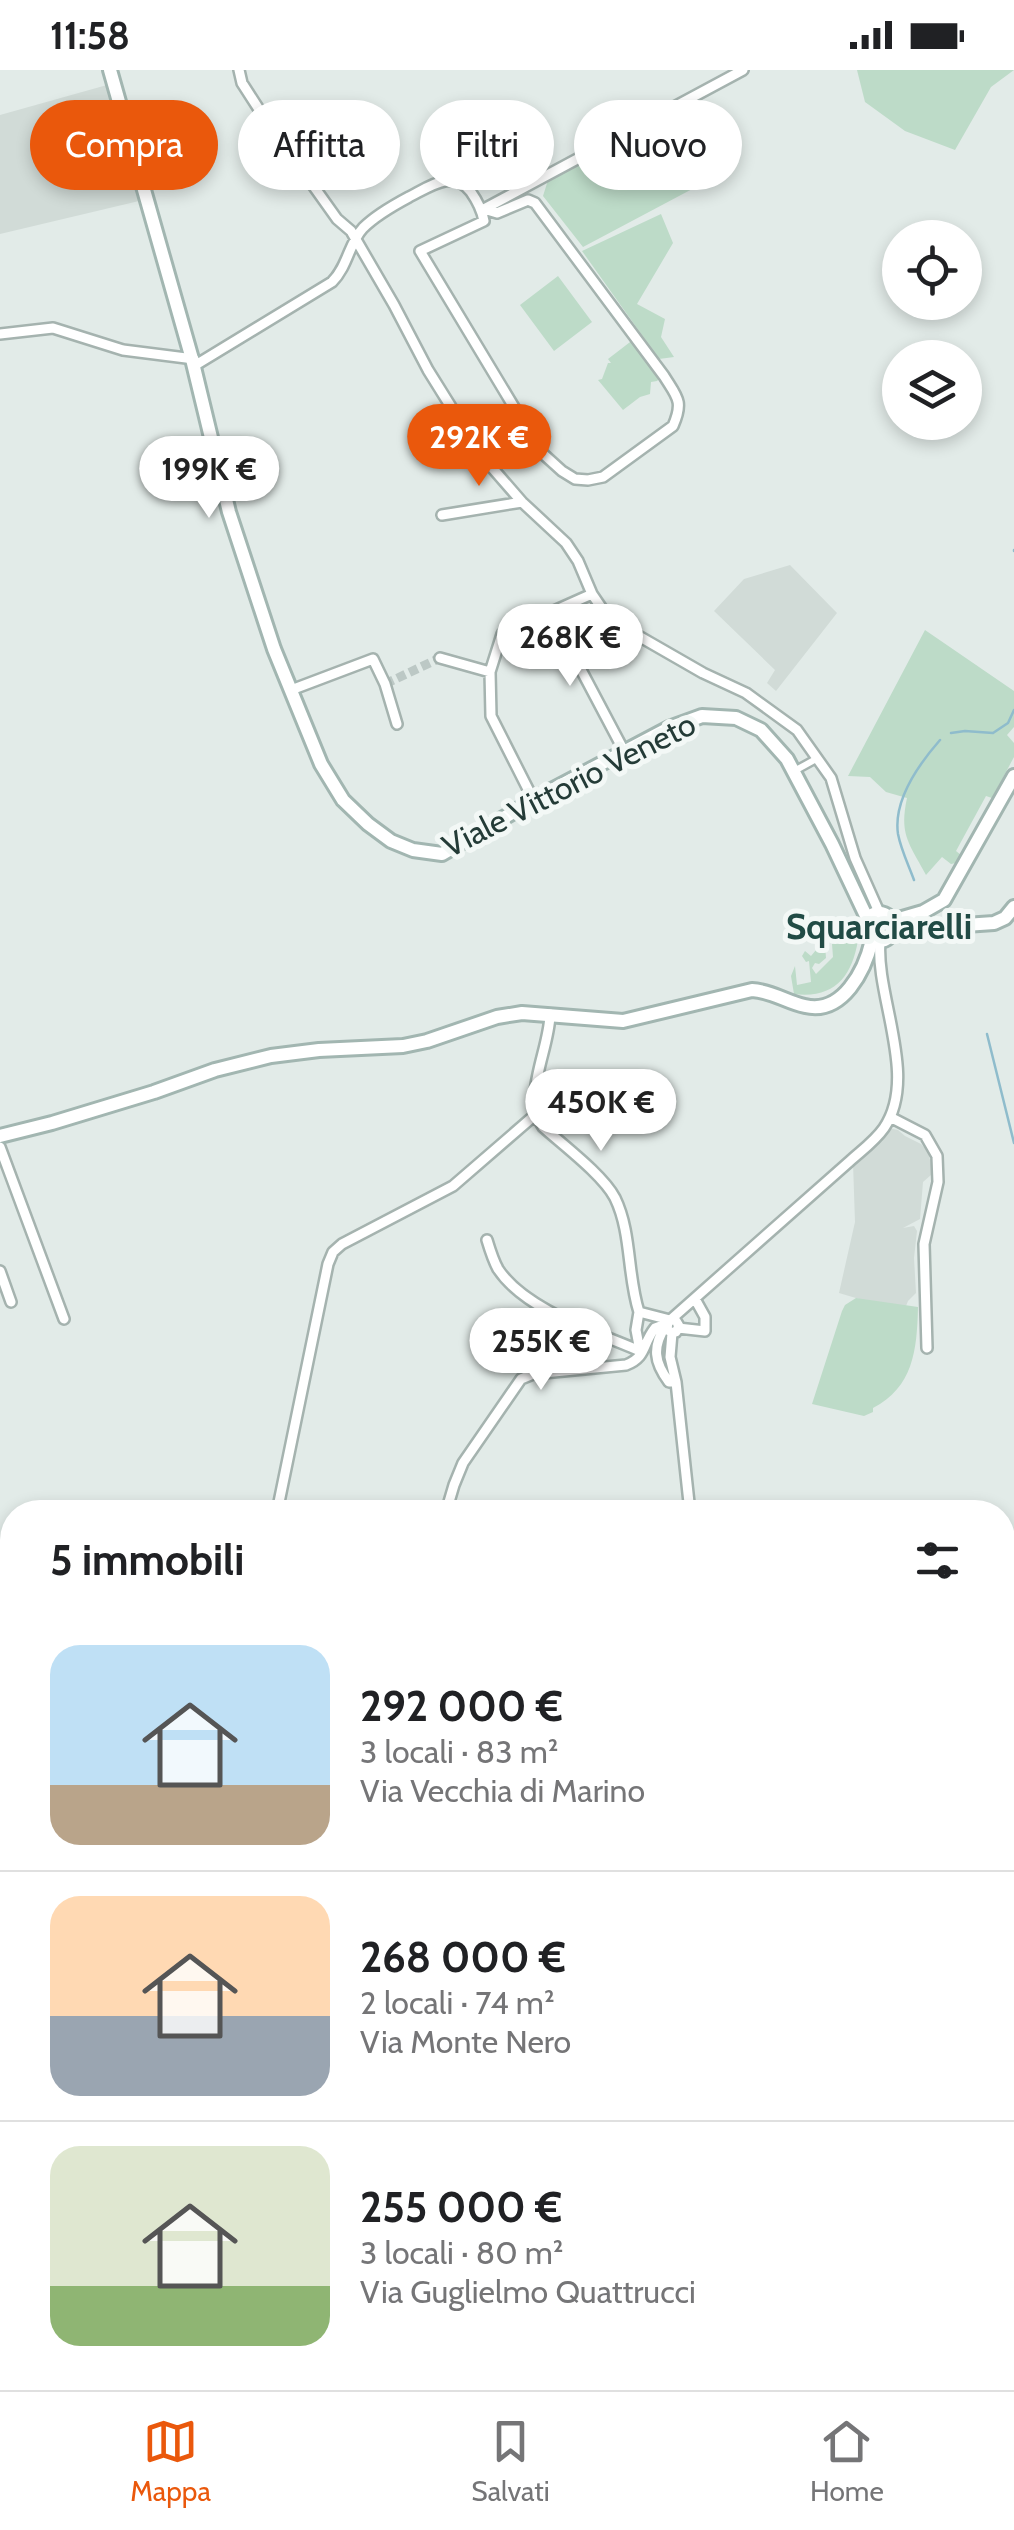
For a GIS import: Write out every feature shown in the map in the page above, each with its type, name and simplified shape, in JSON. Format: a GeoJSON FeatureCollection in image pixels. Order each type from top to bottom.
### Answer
{"type":"FeatureCollection","features":[{"type":"Feature","properties":{"kind":"main road","name":"Viale Vittorio Veneto"},"geometry":{"type":"LineString","coordinates":[[110,70],[193,363],[228,512],[274,649],[321,764],[334,788],[355,813],[392,841],[424,854],[446,853],[668,728],[694,718],[726,716],[760,730],[788,759],[873,915]]}},
{"type":"Feature","properties":{"kind":"main road"},"geometry":{"type":"LineString","coordinates":[[892,926],[944,900],[1014,776]]}},
{"type":"Feature","properties":{"kind":"main road"},"geometry":{"type":"LineString","coordinates":[[892,926],[990,924],[1005,918],[1014,907]]}},
{"type":"Feature","properties":{"kind":"main road"},"geometry":{"type":"LineString","coordinates":[[0,1136],[254,1060],[306,1051],[403,1046],[522,1013],[619,1021],[752,990],[820,1008],[850,987],[876,941],[888,938],[892,926],[887,915],[873,915],[864,930],[876,941]]}},
{"type":"Feature","properties":{"kind":"street"},"geometry":{"type":"LineString","coordinates":[[239,70],[260,111],[356,241],[480,454],[522,502],[566,543],[609,619],[746,693],[798,730],[831,778],[873,915]]}},
{"type":"Feature","properties":{"kind":"street"},"geometry":{"type":"LineString","coordinates":[[484,209],[743,70]]}},
{"type":"Feature","properties":{"kind":"street"},"geometry":{"type":"LineString","coordinates":[[0,334],[53,328],[123,350],[193,363],[332,282],[366,226],[445,180],[454,180],[465,185],[484,209],[497,213],[528,200],[536,203],[680,401],[673,426],[603,476],[575,479],[541,452],[420,251],[484,221],[484,209]]}},
{"type":"Feature","properties":{"kind":"street"},"geometry":{"type":"LineString","coordinates":[[442,514],[522,502]]}},
{"type":"Feature","properties":{"kind":"street"},"geometry":{"type":"LineString","coordinates":[[534,801],[491,716],[490,672],[502,634],[592,594]]}},
{"type":"Feature","properties":{"kind":"street"},"geometry":{"type":"LineString","coordinates":[[550,611],[624,750]]}},
{"type":"Feature","properties":{"kind":"street"},"geometry":{"type":"LineString","coordinates":[[440,658],[490,672]]}},
{"type":"Feature","properties":{"kind":"street"},"geometry":{"type":"LineString","coordinates":[[291,690],[373,659],[397,724]]}},
{"type":"Feature","properties":{"kind":"street"},"geometry":{"type":"LineString","coordinates":[[794,770],[818,758]]}},
{"type":"Feature","properties":{"kind":"street"},"geometry":{"type":"LineString","coordinates":[[818,850],[832,844]]}},
{"type":"Feature","properties":{"kind":"street"},"geometry":{"type":"LineString","coordinates":[[689,1500],[679,1410],[672,1382],[655,1358],[669,1327],[695,1299],[863,1149],[890,1117],[895,1097],[896,1055],[876,941]]}},
{"type":"Feature","properties":{"kind":"street"},"geometry":{"type":"LineString","coordinates":[[550,1014],[534,1098],[536,1114],[543,1127],[614,1198],[624,1229],[639,1312],[639,1356]]}},
{"type":"Feature","properties":{"kind":"street"},"geometry":{"type":"LineString","coordinates":[[280,1500],[332,1254],[342,1244],[453,1186],[536,1114]]}},
{"type":"Feature","properties":{"kind":"street"},"geometry":{"type":"LineString","coordinates":[[890,1117],[924,1135],[937,1156],[938,1182],[924,1244],[926,1348]]}},
{"type":"Feature","properties":{"kind":"street"},"geometry":{"type":"LineString","coordinates":[[0,1147],[64,1318]]}},
{"type":"Feature","properties":{"kind":"street"},"geometry":{"type":"LineString","coordinates":[[487,1240],[501,1273],[532,1302],[639,1356]]}},
{"type":"Feature","properties":{"kind":"street"},"geometry":{"type":"LineString","coordinates":[[0,1271],[11,1302]]}},
{"type":"Feature","properties":{"kind":"street"},"geometry":{"type":"LineString","coordinates":[[450,1500],[466,1459],[522,1379],[626,1365],[639,1356],[658,1326],[706,1330],[705,1317],[695,1299]]}},
{"type":"Feature","properties":{"kind":"street"},"geometry":{"type":"LineString","coordinates":[[639,1312],[655,1316],[669,1327]]}},
{"type":"Feature","properties":{"kind":"street"},"geometry":{"type":"LineString","coordinates":[[639,1356],[646,1328],[655,1316]]}},
{"type":"Feature","properties":{"kind":"shaded area"},"geometry":{"type":"Polygon","coordinates":[[[107,85],[111,100],[54,100],[107,85]]]}},
{"type":"Feature","properties":{"kind":"shaded area"},"geometry":{"type":"Polygon","coordinates":[[[30,107],[30,190],[136,190],[139,201],[0,234],[0,115],[30,107]]]}},
{"type":"Feature","properties":{"kind":"shaded area"},"geometry":{"type":"Polygon","coordinates":[[[790,565],[837,613],[776,691],[767,683],[775,670],[714,611],[744,579],[790,565]]]}},
{"type":"Feature","properties":{"kind":"shaded area"},"geometry":{"type":"Polygon","coordinates":[[[889,1128],[921,1144],[928,1151],[932,1169],[923,1182],[920,1219],[903,1228],[914,1226],[917,1231],[916,1293],[906,1306],[839,1293],[855,1222],[853,1163],[889,1128]]]}},
{"type":"Feature","properties":{"kind":"green space"},"geometry":{"type":"Polygon","coordinates":[[[857,70],[1014,70],[991,87],[955,150],[905,131],[865,102],[857,70]]]}},
{"type":"Feature","properties":{"kind":"green space"},"geometry":{"type":"Polygon","coordinates":[[[574,164],[574,190],[690,190],[583,247],[543,196],[545,190],[554,190],[554,174],[574,164]]]}},
{"type":"Feature","properties":{"kind":"green space"},"geometry":{"type":"Polygon","coordinates":[[[661,214],[673,243],[637,304],[665,319],[661,337],[674,357],[659,359],[582,251],[661,214]]]}},
{"type":"Feature","properties":{"kind":"green space"},"geometry":{"type":"Polygon","coordinates":[[[558,276],[592,322],[554,351],[520,305],[558,276]]]}},
{"type":"Feature","properties":{"kind":"green space"},"geometry":{"type":"Polygon","coordinates":[[[634,339],[662,376],[651,382],[650,394],[623,410],[598,380],[611,363],[608,359],[634,339]]]}},
{"type":"Feature","properties":{"kind":"green space"},"geometry":{"type":"Polygon","coordinates":[[[925,630],[1014,691],[1014,727],[1007,735],[1014,743],[1014,757],[992,798],[986,796],[956,851],[961,855],[956,863],[942,857],[926,875],[905,830],[907,798],[886,792],[870,777],[848,776],[925,630]]]}},
{"type":"Feature","properties":{"kind":"green space"},"geometry":{"type":"Polygon","coordinates":[[[858,940],[851,965],[839,983],[820,993],[794,994],[791,976],[795,966],[797,985],[811,982],[809,961],[802,956],[805,951],[811,956],[821,944],[825,945],[826,958],[812,968],[816,974],[833,957],[832,944],[858,940]]]}},
{"type":"Feature","properties":{"kind":"green space"},"geometry":{"type":"Polygon","coordinates":[[[856,1298],[918,1307],[914,1353],[905,1378],[897,1390],[864,1416],[812,1404],[842,1311],[856,1298]]]}},
{"type":"Feature","properties":{"kind":"waterway"},"geometry":{"type":"LineString","coordinates":[[951,733],[993,733],[1008,723],[1014,710]]}},
{"type":"Feature","properties":{"kind":"waterway"},"geometry":{"type":"LineString","coordinates":[[914,880],[898,834],[900,808],[916,771],[940,740]]}},
{"type":"Feature","properties":{"kind":"waterway"},"geometry":{"type":"LineString","coordinates":[[987,1034],[1014,1143]]}},
{"type":"Feature","properties":{"kind":"tunnel"},"geometry":{"type":"LineString","coordinates":[[385,684],[440,658]]}},
{"type":"Feature","properties":{"kind":"district","name":"Squarciarelli"},"geometry":{"type":"Point","coordinates":[879,927]}}]}
